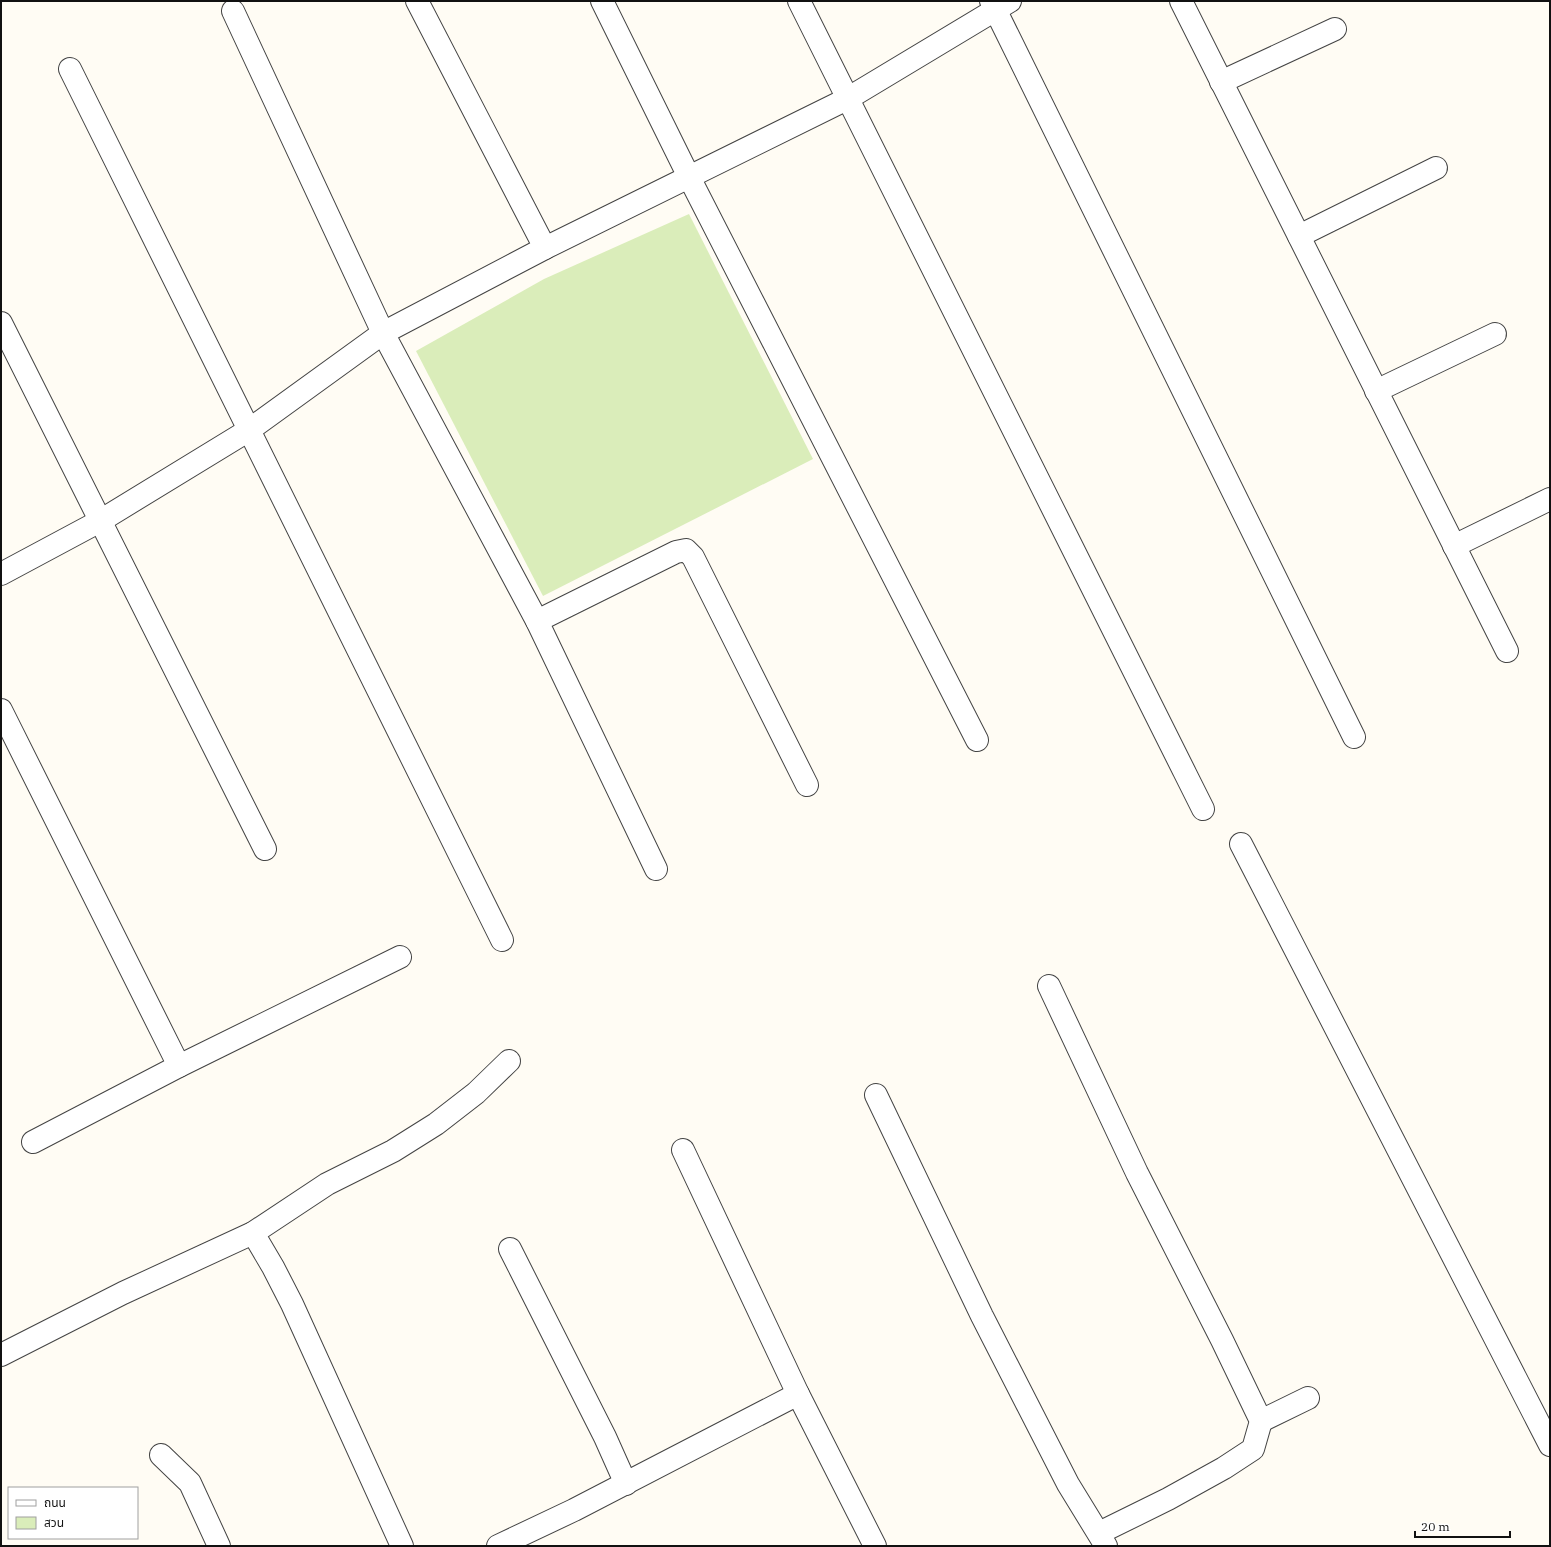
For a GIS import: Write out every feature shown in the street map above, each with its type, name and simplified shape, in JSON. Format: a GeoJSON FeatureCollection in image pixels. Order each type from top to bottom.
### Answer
{"type":"FeatureCollection","features":[{"type":"Feature","properties":{"kind":"street"},"geometry":{"type":"LineString","coordinates":[[416,1],[545,248]]}},
{"type":"Feature","properties":{"kind":"street"},"geometry":{"type":"LineString","coordinates":[[602,1],[689,177],[977,740]]}},
{"type":"Feature","properties":{"kind":"street"},"geometry":{"type":"LineString","coordinates":[[799,1],[1203,810]]}},
{"type":"Feature","properties":{"kind":"street"},"geometry":{"type":"LineString","coordinates":[[1181,1],[1507,651]]}},
{"type":"Feature","properties":{"kind":"street"},"geometry":{"type":"LineString","coordinates":[[1,574],[100,521],[249,430],[383,333],[545,248],[847,99],[999,4],[1354,737]]}},
{"type":"Feature","properties":{"kind":"street"},"geometry":{"type":"LineString","coordinates":[[233,11],[383,333],[537,620],[656,869]]}},
{"type":"Feature","properties":{"kind":"street"},"geometry":{"type":"LineString","coordinates":[[1221,82],[1335,28]]}},
{"type":"Feature","properties":{"kind":"street"},"geometry":{"type":"LineString","coordinates":[[70,69],[502,940]]}},
{"type":"Feature","properties":{"kind":"street"},"geometry":{"type":"LineString","coordinates":[[1299,236],[1436,168]]}},
{"type":"Feature","properties":{"kind":"street"},"geometry":{"type":"LineString","coordinates":[[1,323],[265,849]]}},
{"type":"Feature","properties":{"kind":"street"},"geometry":{"type":"LineString","coordinates":[[1376,391],[1495,334]]}},
{"type":"Feature","properties":{"kind":"street"},"geometry":{"type":"LineString","coordinates":[[1454,546],[1550,499]]}},
{"type":"Feature","properties":{"kind":"street"},"geometry":{"type":"LineString","coordinates":[[537,620],[676,552],[686,550],[693,557],[807,785]]}},
{"type":"Feature","properties":{"kind":"street"},"geometry":{"type":"LineString","coordinates":[[1,710],[179,1066]]}},
{"type":"Feature","properties":{"kind":"street"},"geometry":{"type":"LineString","coordinates":[[1240,844],[1550,1445]]}},
{"type":"Feature","properties":{"kind":"street"},"geometry":{"type":"LineString","coordinates":[[33,1142],[179,1066],[400,957]]}},
{"type":"Feature","properties":{"kind":"street"},"geometry":{"type":"LineString","coordinates":[[876,1095],[982,1316],[1068,1484],[1102,1540],[1168,1499],[1224,1468],[1252,1449],[1261,1421],[1222,1340],[1137,1173],[1049,986]]}},
{"type":"Feature","properties":{"kind":"street"},"geometry":{"type":"LineString","coordinates":[[1,1355],[123,1293],[253,1233],[327,1184],[393,1151],[436,1124],[476,1093],[509,1061]]}},
{"type":"Feature","properties":{"kind":"street"},"geometry":{"type":"LineString","coordinates":[[684,1150],[798,1394],[875,1546]]}},
{"type":"Feature","properties":{"kind":"street"},"geometry":{"type":"LineString","coordinates":[[253,1233],[292,1304],[402,1546]]}},
{"type":"Feature","properties":{"kind":"street"},"geometry":{"type":"LineString","coordinates":[[510,1249],[605,1436],[626,1484]]}},
{"type":"Feature","properties":{"kind":"street"},"geometry":{"type":"LineString","coordinates":[[498,1546],[626,1484],[798,1394]]}},
{"type":"Feature","properties":{"kind":"street"},"geometry":{"type":"LineString","coordinates":[[1261,1421],[1308,1398]]}},
{"type":"Feature","properties":{"kind":"street"},"geometry":{"type":"LineString","coordinates":[[161,1455],[190,1483],[219,1546]]}},
{"type":"Feature","properties":{"kind":"green space"},"geometry":{"type":"Polygon","coordinates":[[[689,214],[813,459],[543,596],[416,351],[544,279],[689,214]]]}}]}
